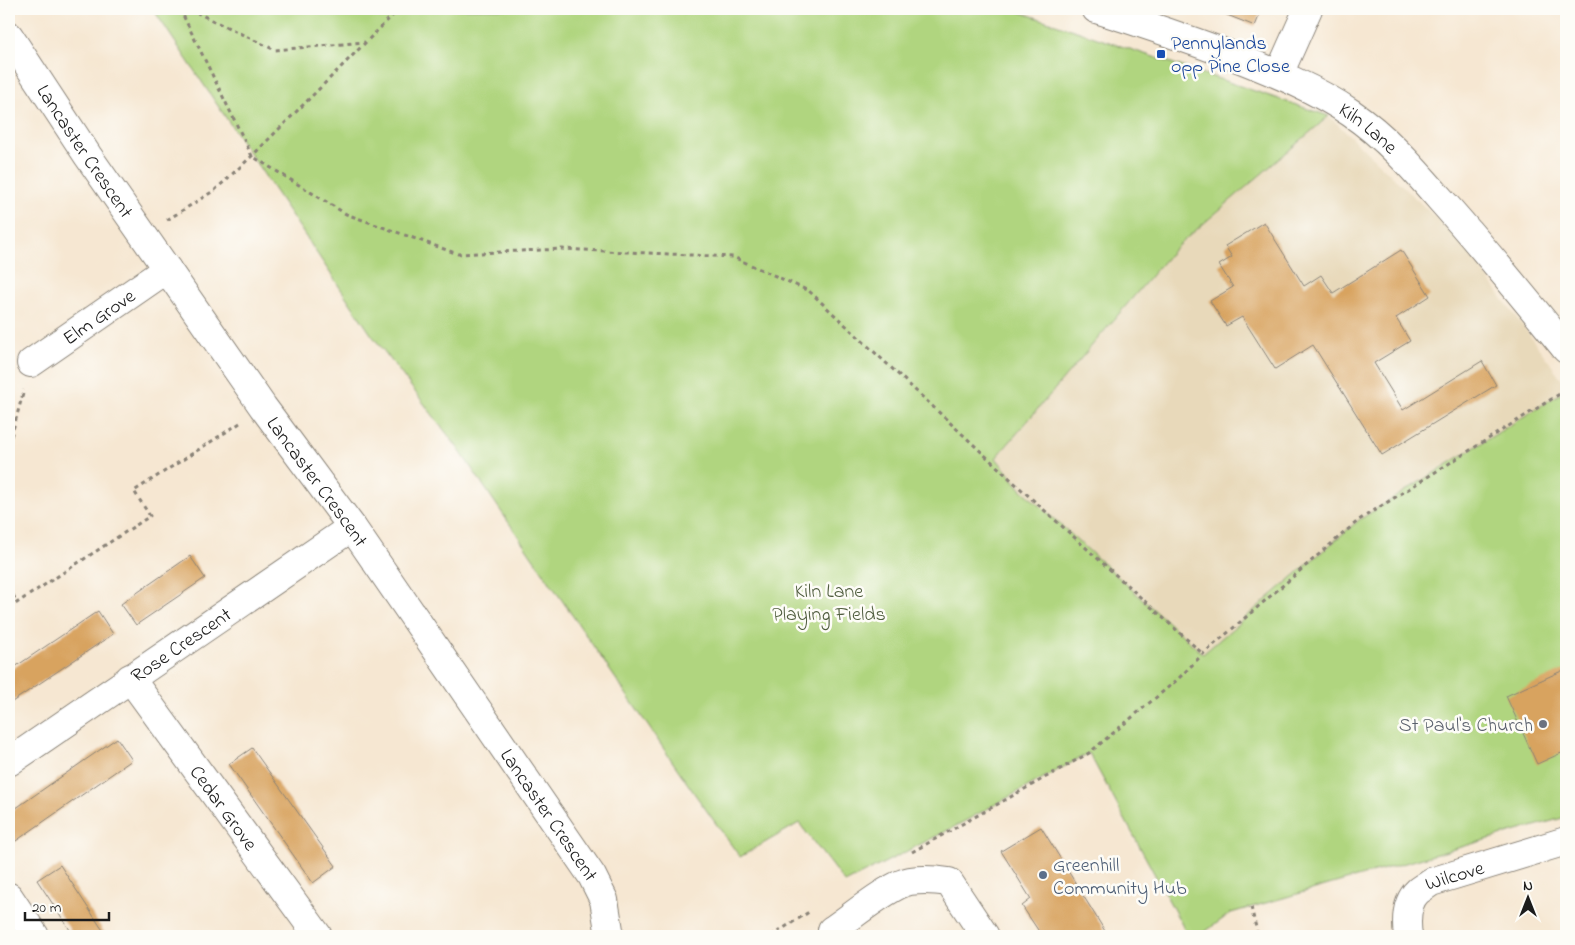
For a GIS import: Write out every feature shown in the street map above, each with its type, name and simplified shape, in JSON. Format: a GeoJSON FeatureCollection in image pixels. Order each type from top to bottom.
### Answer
{"type":"FeatureCollection","features":[{"type":"Feature","properties":{"kind":"street","name":"Kiln Lane"},"geometry":{"type":"LineString","coordinates":[[1096,9],[1205,46],[1279,74],[1317,91],[1352,114],[1386,142],[1418,174],[1456,216],[1566,349]]}},
{"type":"Feature","properties":{"kind":"street"},"geometry":{"type":"LineString","coordinates":[[1279,74],[1308,9]]}},
{"type":"Feature","properties":{"kind":"street","name":"Lancaster Crescent"},"geometry":{"type":"LineString","coordinates":[[10,41],[263,408],[352,527],[592,876],[604,900],[610,936]]}},
{"type":"Feature","properties":{"kind":"street","name":"Elm Grove"},"geometry":{"type":"LineString","coordinates":[[32,362],[167,269]]}},
{"type":"Feature","properties":{"kind":"street","name":"Rose Crescent"},"geometry":{"type":"LineString","coordinates":[[9,762],[352,527]]}},
{"type":"Feature","properties":{"kind":"street","name":"Cedar Grove"},"geometry":{"type":"LineString","coordinates":[[130,678],[318,936]]}},
{"type":"Feature","properties":{"kind":"street","name":"Wilcove"},"geometry":{"type":"LineString","coordinates":[[1408,936],[1406,923],[1409,908],[1417,892],[1431,882],[1566,841]]}},
{"type":"Feature","properties":{"kind":"street"},"geometry":{"type":"LineString","coordinates":[[824,929],[908,881],[931,880],[949,882],[985,936]]}},
{"type":"Feature","properties":{"kind":"street"},"geometry":{"type":"LineString","coordinates":[[9,897],[35,936]]}},
{"type":"Feature","properties":{"kind":"path"},"geometry":{"type":"LineString","coordinates":[[180,9],[252,156],[346,214],[458,254],[562,250],[732,257],[809,291],[1021,489],[1202,654]]}},
{"type":"Feature","properties":{"kind":"path"},"geometry":{"type":"LineString","coordinates":[[189,9],[275,50],[366,42]]}},
{"type":"Feature","properties":{"kind":"path"},"geometry":{"type":"LineString","coordinates":[[144,235],[215,190],[401,9]]}},
{"type":"Feature","properties":{"kind":"path"},"geometry":{"type":"LineString","coordinates":[[9,444],[32,362]]}},
{"type":"Feature","properties":{"kind":"path"},"geometry":{"type":"LineString","coordinates":[[907,854],[1089,753],[1177,680],[1202,654],[1359,520],[1566,390]]}},
{"type":"Feature","properties":{"kind":"path"},"geometry":{"type":"LineString","coordinates":[[9,608],[150,516],[134,491],[263,408]]}},
{"type":"Feature","properties":{"kind":"path"},"geometry":{"type":"LineString","coordinates":[[9,588],[17,602]]}},
{"type":"Feature","properties":{"kind":"path"},"geometry":{"type":"LineString","coordinates":[[1251,907],[1258,936]]}},
{"type":"Feature","properties":{"kind":"path"},"geometry":{"type":"LineString","coordinates":[[771,936],[824,929]]}},
{"type":"Feature","properties":{"kind":"shaded area"},"geometry":{"type":"Polygon","coordinates":[[[1011,9],[1329,116],[1461,242],[1566,385],[1566,390],[1359,520],[1203,654],[1021,489],[786,198],[1011,9]]]}},
{"type":"Feature","properties":{"kind":"green space","name":"Kiln Lane Playing Fields"},"geometry":{"type":"Polygon","coordinates":[[[153,9],[1011,9],[1329,116],[1175,248],[996,458],[1021,489],[1203,654],[1359,520],[1566,390],[1566,817],[1231,913],[1199,936],[1188,936],[1089,753],[956,826],[845,883],[799,823],[740,857],[694,793],[457,447],[371,334],[153,9]]]}},
{"type":"Feature","properties":{"kind":"building"},"geometry":{"type":"Polygon","coordinates":[[[1224,9],[1262,9],[1255,26],[1222,13],[1224,9]]]}},
{"type":"Feature","properties":{"kind":"building"},"geometry":{"type":"Polygon","coordinates":[[[1264,222],[1304,286],[1321,275],[1333,293],[1401,250],[1430,296],[1396,318],[1410,341],[1374,363],[1403,410],[1482,361],[1496,385],[1382,455],[1313,345],[1275,369],[1242,317],[1226,326],[1210,301],[1233,287],[1219,265],[1232,257],[1225,246],[1264,222]]]}},
{"type":"Feature","properties":{"kind":"building"},"geometry":{"type":"Polygon","coordinates":[[[190,556],[205,578],[136,625],[121,604],[190,556]]]}},
{"type":"Feature","properties":{"kind":"building"},"geometry":{"type":"Polygon","coordinates":[[[98,611],[113,634],[9,704],[9,671],[98,611]]]}},
{"type":"Feature","properties":{"kind":"building","name":"St Paul's Church"},"geometry":{"type":"Polygon","coordinates":[[[1566,669],[1566,751],[1537,764],[1506,696],[1566,669]]]}},
{"type":"Feature","properties":{"kind":"building"},"geometry":{"type":"Polygon","coordinates":[[[117,738],[132,760],[13,843],[9,837],[9,813],[117,738]]]}},
{"type":"Feature","properties":{"kind":"building"},"geometry":{"type":"Polygon","coordinates":[[[252,748],[336,866],[313,883],[229,764],[252,748]]]}},
{"type":"Feature","properties":{"kind":"building","name":"Greenhill Community Hub"},"geometry":{"type":"Polygon","coordinates":[[[1041,827],[1108,936],[1054,936],[1053,934],[1042,936],[1022,906],[1031,899],[1001,851],[1041,827]]]}},
{"type":"Feature","properties":{"kind":"building"},"geometry":{"type":"Polygon","coordinates":[[[60,865],[107,936],[74,936],[37,880],[60,865]]]}},
{"type":"Feature","properties":{"kind":"place","name":"Pennylands opp Pine Close"},"geometry":{"type":"Point","coordinates":[1161,54]}},
{"type":"Feature","properties":{"kind":"place","name":"St Paul's Church"},"geometry":{"type":"Point","coordinates":[1543,724]}},
{"type":"Feature","properties":{"kind":"place","name":"Greenhill Community Hub"},"geometry":{"type":"Point","coordinates":[1043,875]}}]}
